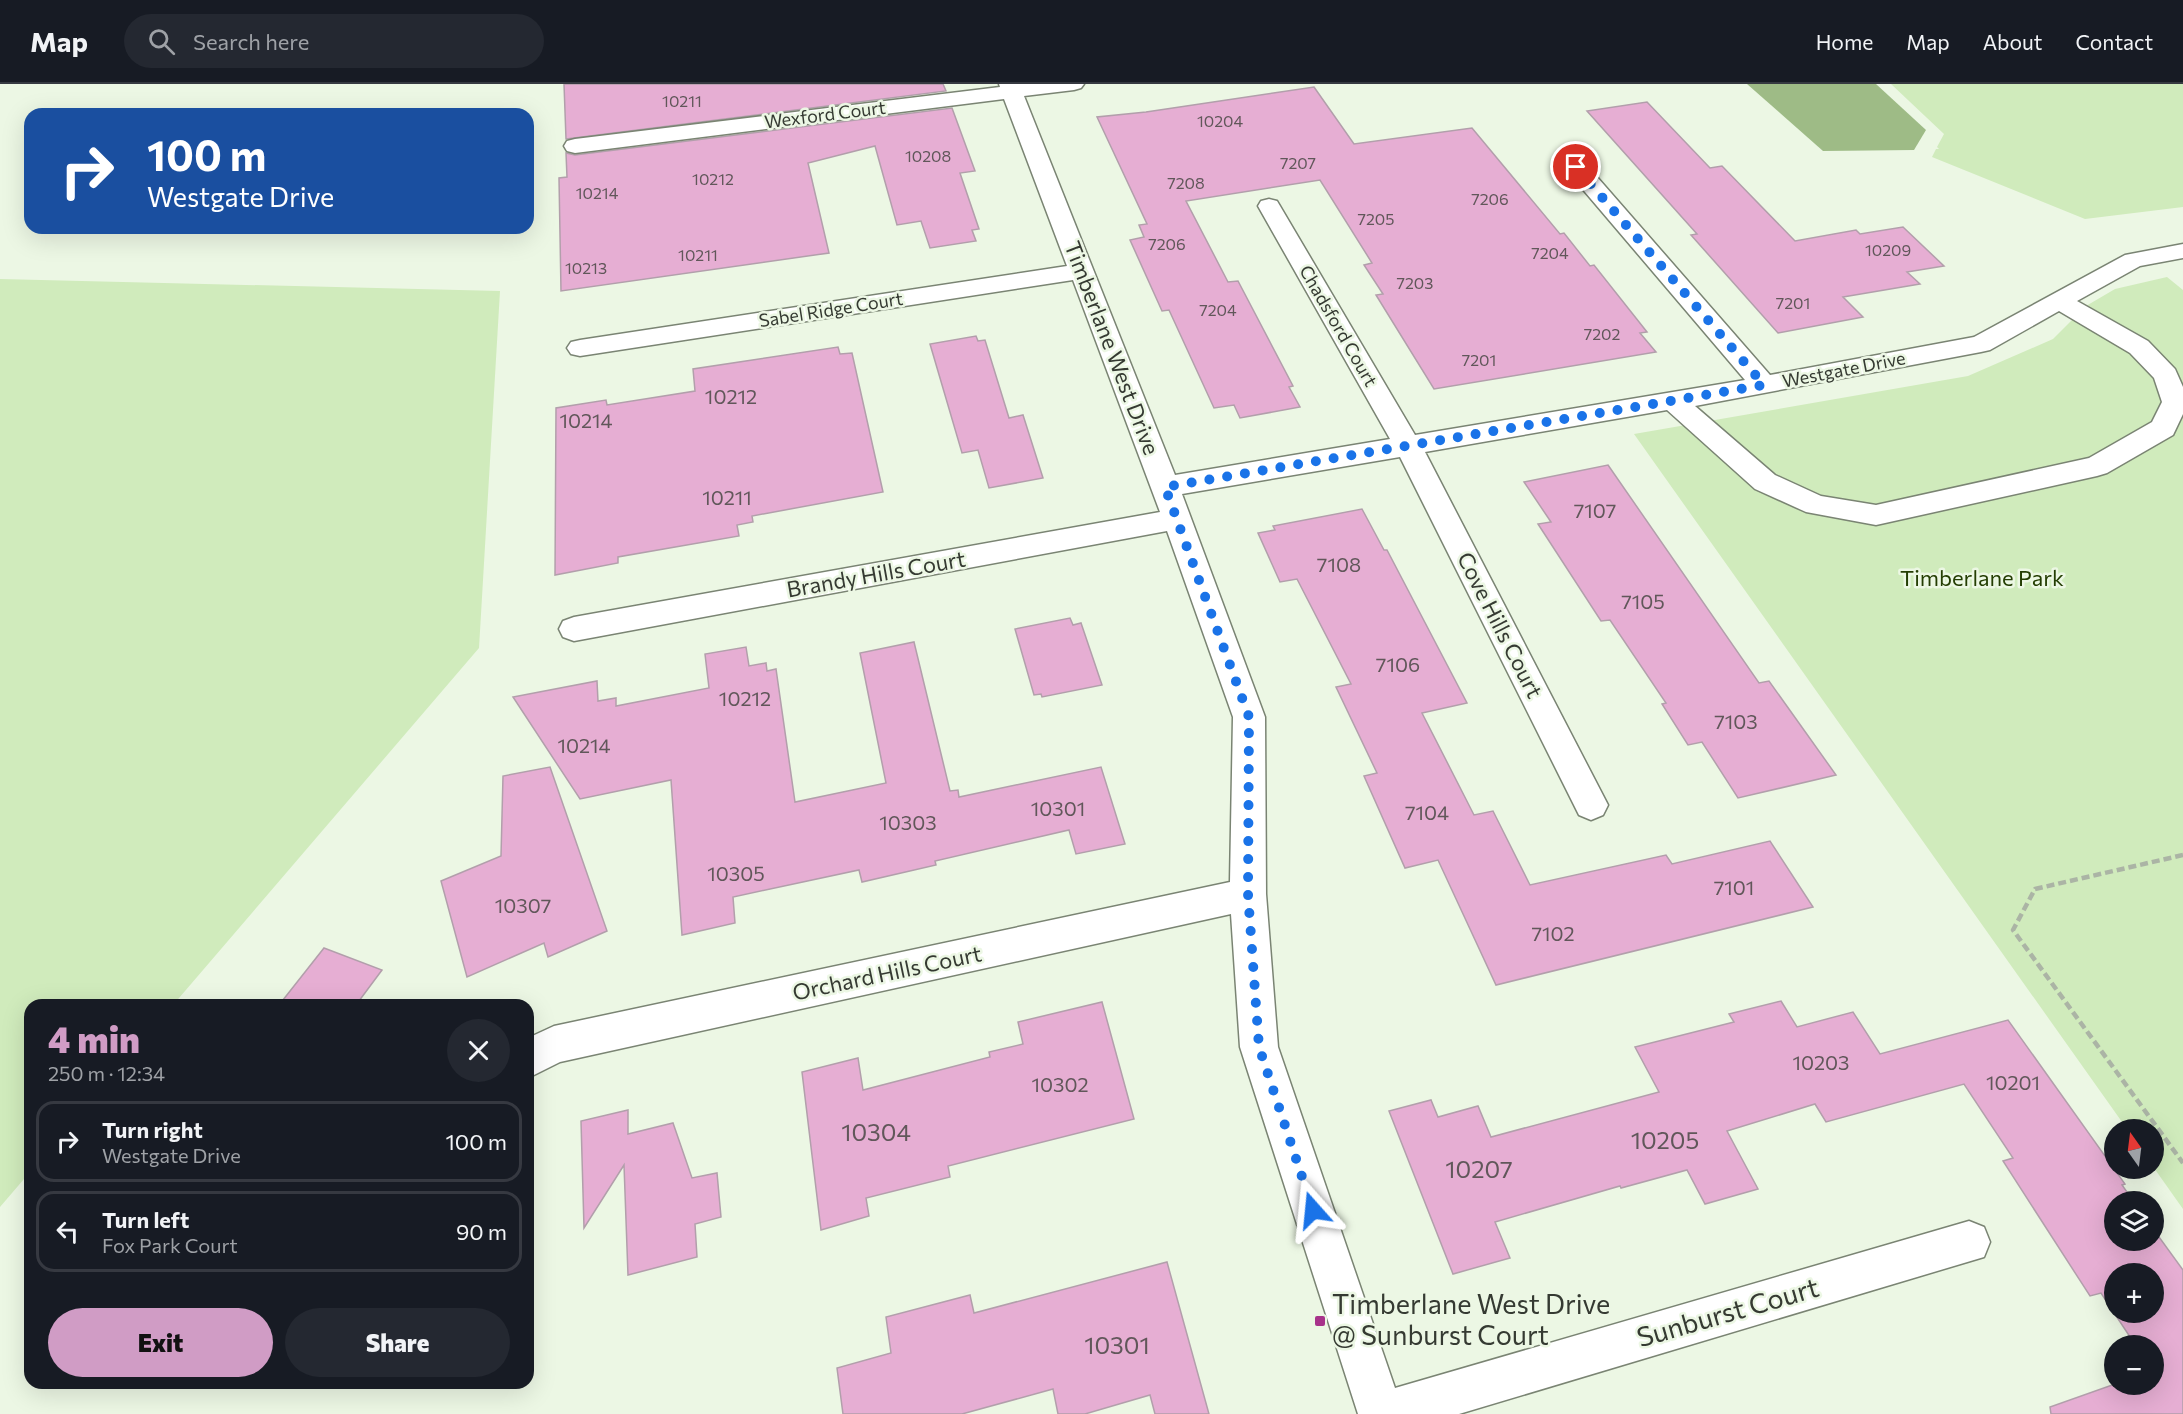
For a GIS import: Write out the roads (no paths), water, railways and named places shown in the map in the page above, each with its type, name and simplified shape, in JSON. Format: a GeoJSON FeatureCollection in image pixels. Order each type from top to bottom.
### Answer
{"type":"FeatureCollection","features":[{"type":"Feature","properties":{"kind":"street","name":"Wexford Court"},"geometry":{"type":"LineString","coordinates":[[575,146],[1011,88],[1074,84]]}},
{"type":"Feature","properties":{"kind":"street","name":"Timberlane West Drive"},"geometry":{"type":"LineString","coordinates":[[1011,88],[1178,519],[1249,717],[1248,894],[1259,1047],[1381,1414]]}},
{"type":"Feature","properties":{"kind":"street"},"geometry":{"type":"LineString","coordinates":[[1576,167],[1764,385]]}},
{"type":"Feature","properties":{"kind":"street","name":"Chadsford Court"},"geometry":{"type":"LineString","coordinates":[[1269,206],[1408,446]]}},
{"type":"Feature","properties":{"kind":"street","name":"Westgate Drive"},"geometry":{"type":"LineString","coordinates":[[1165,487],[1673,401],[1981,344],[2133,260],[2183,251]]}},
{"type":"Feature","properties":{"kind":"street","name":"Sabel Ridge Court"},"geometry":{"type":"LineString","coordinates":[[580,348],[1082,271]]}},
{"type":"Feature","properties":{"kind":"street"},"geometry":{"type":"LineString","coordinates":[[1673,401],[1765,482],[1816,505],[1876,515],[2097,466],[2163,428],[2175,402],[2166,375],[2139,346],[2059,301]]}},
{"type":"Feature","properties":{"kind":"street","name":"Cove Hills Court"},"geometry":{"type":"LineString","coordinates":[[1408,446],[1591,805]]}},
{"type":"Feature","properties":{"kind":"street","name":"Brandy Hills Court"},"geometry":{"type":"LineString","coordinates":[[574,629],[1178,519]]}},
{"type":"Feature","properties":{"kind":"street","name":"Orchard Hills Court"},"geometry":{"type":"LineString","coordinates":[[534,1056],[554,1045],[1248,894]]}},
{"type":"Feature","properties":{"kind":"street","name":"Sunburst Court"},"geometry":{"type":"LineString","coordinates":[[1381,1414],[1969,1242]]}},
{"type":"Feature","properties":{"kind":"place","name":"Timberlane West Drive @ Sunburst Court"},"geometry":{"type":"Point","coordinates":[1320,1321]}},
{"type":"Feature","properties":{"kind":"park label","name":"Timberlane Park"},"geometry":{"type":"Point","coordinates":[1982,578]}}]}
